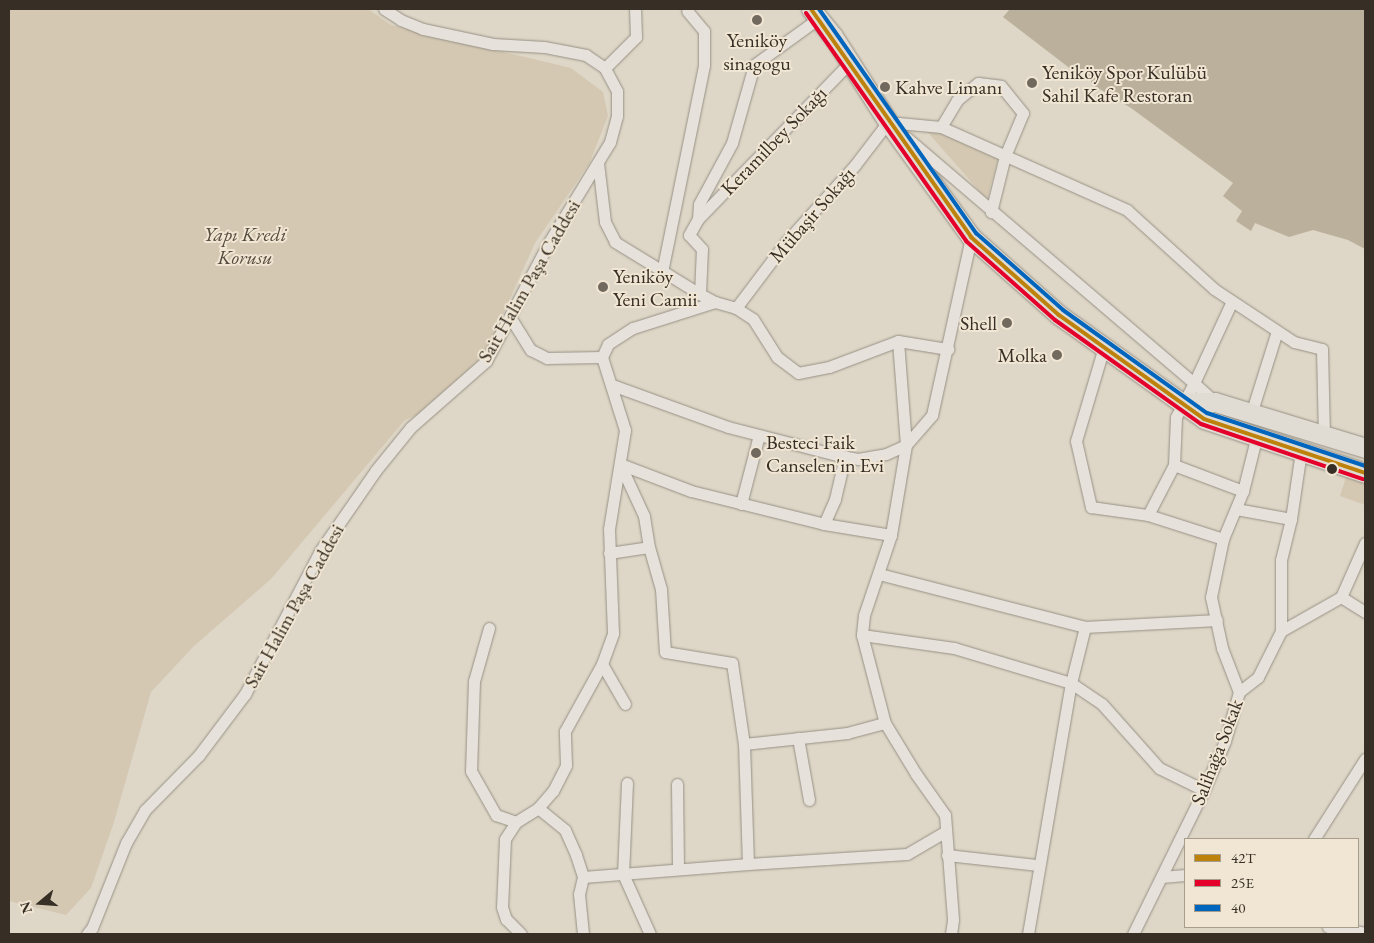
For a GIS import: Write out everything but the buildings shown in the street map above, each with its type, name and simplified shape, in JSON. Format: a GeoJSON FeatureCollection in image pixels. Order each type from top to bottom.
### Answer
{"type":"FeatureCollection","features":[{"type":"Feature","properties":{"kind":"main road"},"geometry":{"type":"LineString","coordinates":[[815,14],[850,62],[888,122],[971,236],[1060,315],[1185,402],[1204,419],[1257,435],[1365,473]]}},
{"type":"Feature","properties":{"kind":"main road"},"geometry":{"type":"LineString","coordinates":[[1185,402],[1215,402],[1365,448]]}},
{"type":"Feature","properties":{"kind":"main road"},"geometry":{"type":"LineString","coordinates":[[1257,435],[1270,420]]}},
{"type":"Feature","properties":{"kind":"main road"},"geometry":{"type":"LineString","coordinates":[[1301,451],[1304,430]]}},
{"type":"Feature","properties":{"kind":"street","name":"Sait Halim Paşa Caddesi"},"geometry":{"type":"LineString","coordinates":[[87,934],[92,928],[126,843],[145,810],[199,755],[245,694],[320,551],[370,478],[411,427],[486,361],[549,242],[610,142],[617,116],[617,91],[605,68],[586,55],[544,47],[493,44],[423,29],[401,20],[384,9]]}},
{"type":"Feature","properties":{"kind":"street"},"geometry":{"type":"LineString","coordinates":[[605,68],[636,37],[635,9]]}},
{"type":"Feature","properties":{"kind":"street"},"geometry":{"type":"LineString","coordinates":[[662,272],[704,64],[704,31],[687,11]]}},
{"type":"Feature","properties":{"kind":"street"},"geometry":{"type":"LineString","coordinates":[[669,241],[689,234],[698,220],[699,204],[732,143],[754,64],[815,14]]}},
{"type":"Feature","properties":{"kind":"street","name":"Keramilbey Sokağı"},"geometry":{"type":"LineString","coordinates":[[698,220],[850,62]]}},
{"type":"Feature","properties":{"kind":"street"},"geometry":{"type":"LineString","coordinates":[[941,127],[957,100],[978,83],[1001,86],[1024,113],[1005,156],[991,212]]}},
{"type":"Feature","properties":{"kind":"street"},"geometry":{"type":"LineString","coordinates":[[888,122],[941,127],[1127,210],[1214,288],[1232,301],[1294,342],[1322,349],[1324,436]]}},
{"type":"Feature","properties":{"kind":"street"},"geometry":{"type":"LineString","coordinates":[[888,122],[1215,402]]}},
{"type":"Feature","properties":{"kind":"street","name":"Mübaşir Sokağı"},"geometry":{"type":"LineString","coordinates":[[736,308],[786,242],[855,165],[888,122]]}},
{"type":"Feature","properties":{"kind":"street","name":"Sait Halim Paşa Caddesi"},"geometry":{"type":"LineString","coordinates":[[598,163],[605,222],[615,242],[700,294],[716,302],[736,308]]}},
{"type":"Feature","properties":{"kind":"street"},"geometry":{"type":"LineString","coordinates":[[689,234],[702,249],[700,294]]}},
{"type":"Feature","properties":{"kind":"street"},"geometry":{"type":"LineString","coordinates":[[612,385],[759,434],[844,456],[858,459],[886,454],[906,445],[932,415],[948,349],[971,236]]}},
{"type":"Feature","properties":{"kind":"street"},"geometry":{"type":"LineString","coordinates":[[1148,515],[1174,465],[1176,417],[1185,402],[1232,301]]}},
{"type":"Feature","properties":{"kind":"street"},"geometry":{"type":"LineString","coordinates":[[521,934],[506,919],[502,907],[505,839],[516,822],[538,808],[553,791],[566,765],[565,731],[602,664],[613,633],[609,529],[625,430],[602,356],[608,344],[633,328],[716,302]]}},
{"type":"Feature","properties":{"kind":"street"},"geometry":{"type":"LineString","coordinates":[[736,308],[753,319],[777,356],[798,373],[829,367],[898,342],[948,349]]}},
{"type":"Feature","properties":{"kind":"street"},"geometry":{"type":"LineString","coordinates":[[510,317],[531,350],[547,358],[602,356]]}},
{"type":"Feature","properties":{"kind":"street"},"geometry":{"type":"LineString","coordinates":[[1251,414],[1277,331]]}},
{"type":"Feature","properties":{"kind":"street"},"geometry":{"type":"LineString","coordinates":[[898,342],[906,445],[891,535],[864,616],[862,635],[885,723],[916,774],[945,815],[953,920],[951,934]]}},
{"type":"Feature","properties":{"kind":"street"},"geometry":{"type":"LineString","coordinates":[[1104,347],[1076,441],[1091,507],[1148,515],[1223,539]]}},
{"type":"Feature","properties":{"kind":"street"},"geometry":{"type":"LineString","coordinates":[[741,504],[759,434]]}},
{"type":"Feature","properties":{"kind":"street"},"geometry":{"type":"LineString","coordinates":[[1239,692],[1232,680],[1211,597],[1223,539],[1243,491],[1257,435]]}},
{"type":"Feature","properties":{"kind":"street","name":"Salihağa Sokak"},"geometry":{"type":"LineString","coordinates":[[1134,934],[1204,790],[1225,741],[1239,692],[1258,677],[1281,631],[1281,560],[1291,519],[1301,451]]}},
{"type":"Feature","properties":{"kind":"street"},"geometry":{"type":"LineString","coordinates":[[824,524],[835,499],[844,456]]}},
{"type":"Feature","properties":{"kind":"street"},"geometry":{"type":"LineString","coordinates":[[620,464],[691,491],[824,524],[891,535]]}},
{"type":"Feature","properties":{"kind":"street"},"geometry":{"type":"LineString","coordinates":[[620,464],[644,516],[649,547],[661,589],[665,652],[732,663],[744,744],[748,864]]}},
{"type":"Feature","properties":{"kind":"street"},"geometry":{"type":"LineString","coordinates":[[1174,465],[1243,491]]}},
{"type":"Feature","properties":{"kind":"street"},"geometry":{"type":"LineString","coordinates":[[1236,509],[1291,519]]}},
{"type":"Feature","properties":{"kind":"street"},"geometry":{"type":"LineString","coordinates":[[1281,631],[1340,597],[1365,543]]}},
{"type":"Feature","properties":{"kind":"street"},"geometry":{"type":"LineString","coordinates":[[609,553],[649,547]]}},
{"type":"Feature","properties":{"kind":"street"},"geometry":{"type":"LineString","coordinates":[[879,574],[1085,627],[1216,620]]}},
{"type":"Feature","properties":{"kind":"street"},"geometry":{"type":"LineString","coordinates":[[1340,597],[1365,612]]}},
{"type":"Feature","properties":{"kind":"street"},"geometry":{"type":"LineString","coordinates":[[1028,934],[1038,865],[1071,683],[1085,627]]}},
{"type":"Feature","properties":{"kind":"street"},"geometry":{"type":"LineString","coordinates":[[489,628],[474,681],[471,771],[496,815],[516,822]]}},
{"type":"Feature","properties":{"kind":"street"},"geometry":{"type":"LineString","coordinates":[[862,635],[954,648],[1071,683],[1102,704],[1159,768],[1204,790]]}},
{"type":"Feature","properties":{"kind":"street"},"geometry":{"type":"LineString","coordinates":[[602,664],[625,704]]}},
{"type":"Feature","properties":{"kind":"street"},"geometry":{"type":"LineString","coordinates":[[744,744],[847,733],[885,723]]}},
{"type":"Feature","properties":{"kind":"street"},"geometry":{"type":"LineString","coordinates":[[798,738],[809,800]]}},
{"type":"Feature","properties":{"kind":"street"},"geometry":{"type":"LineString","coordinates":[[1316,836],[1362,773],[1365,759]]}},
{"type":"Feature","properties":{"kind":"street"},"geometry":{"type":"LineString","coordinates":[[627,783],[623,874],[650,934]]}},
{"type":"Feature","properties":{"kind":"street"},"geometry":{"type":"LineString","coordinates":[[677,784],[678,870]]}},
{"type":"Feature","properties":{"kind":"street"},"geometry":{"type":"LineString","coordinates":[[538,808],[565,830],[583,877],[579,894],[583,934]]}},
{"type":"Feature","properties":{"kind":"street"},"geometry":{"type":"LineString","coordinates":[[583,877],[907,854],[946,831]]}},
{"type":"Feature","properties":{"kind":"street"},"geometry":{"type":"LineString","coordinates":[[947,856],[1038,865]]}},
{"type":"Feature","properties":{"kind":"street"},"geometry":{"type":"LineString","coordinates":[[1162,877],[1184,875]]}},
{"type":"Feature","properties":{"kind":"street"},"geometry":{"type":"LineString","coordinates":[[1334,928],[1365,933]]}},
{"type":"Feature","properties":{"kind":"green space","name":"Yapı Kredi Korusu"},"geometry":{"type":"Polygon","coordinates":[[[9,9],[368,9],[391,25],[571,68],[603,92],[608,116],[589,164],[535,243],[486,352],[452,400],[405,420],[271,579],[194,646],[151,692],[114,822],[91,888],[66,915],[9,901],[9,9]]]}},
{"type":"Feature","properties":{"kind":"green space"},"geometry":{"type":"Polygon","coordinates":[[[918,121],[998,159],[987,200],[918,121]]]}},
{"type":"Feature","properties":{"kind":"green space"},"geometry":{"type":"Polygon","coordinates":[[[1346,477],[1365,484],[1365,505],[1340,496],[1346,477]]]}},
{"type":"Feature","properties":{"kind":"shaded area"},"geometry":{"type":"Polygon","coordinates":[[[1010,9],[1365,9],[1365,249],[1348,240],[1313,230],[1289,237],[1255,223],[1251,231],[1236,221],[1242,211],[1223,196],[1233,183],[1131,108],[1093,85],[1085,70],[1076,73],[1003,17],[1010,9]]]}},
{"type":"Feature","properties":{"kind":"transit line","name":"42T"},"geometry":{"type":"LineString","coordinates":[[811,9],[971,237],[1059,315],[1204,419],[1365,473]]}},
{"type":"Feature","properties":{"kind":"transit line","name":"40"},"geometry":{"type":"LineString","coordinates":[[819,9],[976,233],[1063,310],[1207,413],[1365,466]]}},
{"type":"Feature","properties":{"kind":"transit line","name":"25E"},"geometry":{"type":"LineString","coordinates":[[806,13],[966,241],[1055,320],[1201,424],[1363,479]]}},
{"type":"Feature","properties":{"kind":"place","name":"Yeniköy sinagogu"},"geometry":{"type":"Point","coordinates":[757,20]}},
{"type":"Feature","properties":{"kind":"place","name":"Yeniköy Spor Kulübü Sahil Kafe Restoran"},"geometry":{"type":"Point","coordinates":[1032,83]}},
{"type":"Feature","properties":{"kind":"place","name":"Kahve Limanı"},"geometry":{"type":"Point","coordinates":[885,87]}},
{"type":"Feature","properties":{"kind":"place","name":"Yeniköy Yeni Camii"},"geometry":{"type":"Point","coordinates":[603,287]}},
{"type":"Feature","properties":{"kind":"place","name":"Shell"},"geometry":{"type":"Point","coordinates":[1007,323]}},
{"type":"Feature","properties":{"kind":"place","name":"Molka"},"geometry":{"type":"Point","coordinates":[1057,355]}},
{"type":"Feature","properties":{"kind":"place","name":"Besteci Faik Canselen'in Evi"},"geometry":{"type":"Point","coordinates":[756,453]}}]}
